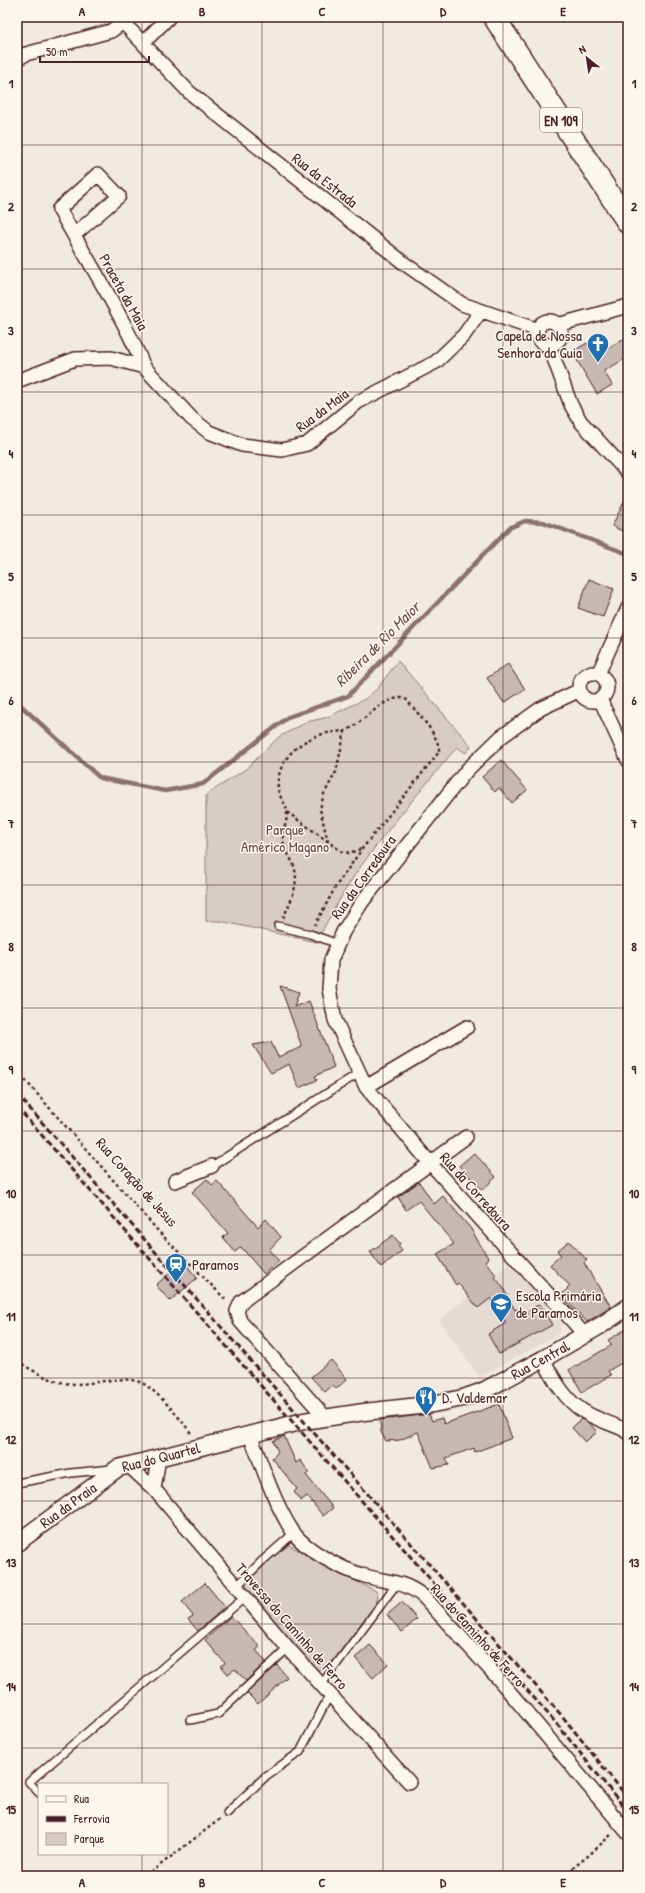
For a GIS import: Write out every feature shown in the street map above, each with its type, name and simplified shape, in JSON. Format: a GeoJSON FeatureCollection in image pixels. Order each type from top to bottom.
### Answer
{"type":"FeatureCollection","features":[{"type":"Feature","properties":{"kind":"main road","name":"EN 109"},"geometry":{"type":"LineString","coordinates":[[494,17],[628,223]]}},
{"type":"Feature","properties":{"kind":"street"},"geometry":{"type":"LineString","coordinates":[[143,44],[169,17]]}},
{"type":"Feature","properties":{"kind":"street"},"geometry":{"type":"LineString","coordinates":[[17,59],[26,54],[111,31],[121,20]]}},
{"type":"Feature","properties":{"kind":"street","name":"Rua da Estrada"},"geometry":{"type":"LineString","coordinates":[[121,20],[189,92],[405,264],[462,304],[538,330]]}},
{"type":"Feature","properties":{"kind":"street","name":"Praceta da Maia"},"geometry":{"type":"LineString","coordinates":[[74,235],[119,196],[98,174],[59,208],[74,235],[132,338],[144,367]]}},
{"type":"Feature","properties":{"kind":"street"},"geometry":{"type":"LineString","coordinates":[[557,325],[628,306]]}},
{"type":"Feature","properties":{"kind":"street","name":"Rua da Maia"},"geometry":{"type":"LineString","coordinates":[[144,367],[192,419],[209,432],[242,444],[282,450],[307,444],[358,402],[436,362],[464,335],[481,311]]}},
{"type":"Feature","properties":{"kind":"street"},"geometry":{"type":"LineString","coordinates":[[546,322],[557,325],[560,328],[560,336],[556,343],[549,345],[539,340],[538,330],[542,324],[546,322]]}},
{"type":"Feature","properties":{"kind":"street"},"geometry":{"type":"LineString","coordinates":[[549,345],[571,405],[578,417],[628,473]]}},
{"type":"Feature","properties":{"kind":"street"},"geometry":{"type":"LineString","coordinates":[[17,381],[75,359],[111,358],[144,367]]}},
{"type":"Feature","properties":{"kind":"street"},"geometry":{"type":"LineString","coordinates":[[598,674],[628,608]]}},
{"type":"Feature","properties":{"kind":"street"},"geometry":{"type":"LineString","coordinates":[[598,674],[605,680],[607,689],[603,697],[600,699],[592,701],[588,700],[584,698],[580,690],[581,682],[586,675],[598,674]]}},
{"type":"Feature","properties":{"kind":"street","name":"Rua da Corredoura"},"geometry":{"type":"LineString","coordinates":[[580,690],[540,709],[501,737],[468,770],[362,902],[343,932],[331,960],[329,989],[335,1020],[366,1087],[430,1163],[585,1335]]}},
{"type":"Feature","properties":{"kind":"street"},"geometry":{"type":"LineString","coordinates":[[600,699],[628,760]]}},
{"type":"Feature","properties":{"kind":"street"},"geometry":{"type":"LineString","coordinates":[[366,1087],[467,1027]]}},
{"type":"Feature","properties":{"kind":"street"},"geometry":{"type":"LineString","coordinates":[[325,1417],[240,1322],[237,1311],[241,1302],[466,1137]]}},
{"type":"Feature","properties":{"kind":"street"},"geometry":{"type":"LineString","coordinates":[[175,1181],[212,1166]]}},
{"type":"Feature","properties":{"kind":"street","name":"Rua Central"},"geometry":{"type":"LineString","coordinates":[[304,1421],[325,1417],[428,1405],[463,1398],[483,1391],[544,1359],[585,1335],[628,1306]]}},
{"type":"Feature","properties":{"kind":"street"},"geometry":{"type":"LineString","coordinates":[[544,1359],[556,1382],[574,1404],[583,1411],[623,1429],[628,1433]]}},
{"type":"Feature","properties":{"kind":"street","name":"Rua do Quartel"},"geometry":{"type":"LineString","coordinates":[[123,1467],[304,1421]]}},
{"type":"Feature","properties":{"kind":"street","name":"Rua do Caminho de Ferro"},"geometry":{"type":"LineString","coordinates":[[250,1435],[276,1499],[294,1533],[314,1551],[347,1569],[363,1576],[398,1582],[415,1590],[424,1597],[496,1677],[625,1829]]}},
{"type":"Feature","properties":{"kind":"street"},"geometry":{"type":"LineString","coordinates":[[154,1489],[159,1458]]}},
{"type":"Feature","properties":{"kind":"street","name":"Travessa do Caminho de Ferro"},"geometry":{"type":"LineString","coordinates":[[123,1467],[154,1489],[244,1598],[409,1782]]}},
{"type":"Feature","properties":{"kind":"street","name":"Rua da Praia"},"geometry":{"type":"LineString","coordinates":[[17,1543],[123,1467]]}},
{"type":"Feature","properties":{"kind":"lane"},"geometry":{"type":"LineString","coordinates":[[278,926],[310,934],[338,944]]}},
{"type":"Feature","properties":{"kind":"lane"},"geometry":{"type":"LineString","coordinates":[[212,1166],[359,1073]]}},
{"type":"Feature","properties":{"kind":"lane","name":"Rua do Quartel"},"geometry":{"type":"LineString","coordinates":[[17,1484],[71,1473],[123,1467]]}},
{"type":"Feature","properties":{"kind":"lane"},"geometry":{"type":"LineString","coordinates":[[236,1587],[261,1562],[294,1533]]}},
{"type":"Feature","properties":{"kind":"lane"},"geometry":{"type":"LineString","coordinates":[[227,1813],[266,1776],[300,1752],[325,1690],[398,1582]]}},
{"type":"Feature","properties":{"kind":"lane"},"geometry":{"type":"LineString","coordinates":[[38,1792],[29,1782],[244,1598]]}},
{"type":"Feature","properties":{"kind":"lane"},"geometry":{"type":"LineString","coordinates":[[190,1720],[218,1714],[288,1648]]}},
{"type":"Feature","properties":{"kind":"path"},"geometry":{"type":"LineString","coordinates":[[310,934],[336,886],[362,849],[440,752],[440,746],[435,736],[405,698],[388,701],[345,731],[332,732],[311,738],[295,749],[285,760],[278,775],[278,790],[287,812],[341,852],[350,853],[362,849]]}},
{"type":"Feature","properties":{"kind":"path"},"geometry":{"type":"LineString","coordinates":[[328,842],[320,809],[324,794],[336,772],[345,731]]}},
{"type":"Feature","properties":{"kind":"path"},"geometry":{"type":"LineString","coordinates":[[278,926],[290,903],[296,885],[294,868],[284,843],[282,830],[287,812]]}},
{"type":"Feature","properties":{"kind":"path","name":"Rua Coração de Jesus"},"geometry":{"type":"LineString","coordinates":[[17,1071],[159,1232],[237,1311]]}},
{"type":"Feature","properties":{"kind":"path"},"geometry":{"type":"LineString","coordinates":[[17,1361],[49,1379],[76,1384],[126,1380],[140,1382],[151,1388],[188,1430],[200,1447]]}},
{"type":"Feature","properties":{"kind":"path"},"geometry":{"type":"LineString","coordinates":[[146,1876],[227,1813]]}},
{"type":"Feature","properties":{"kind":"path"},"geometry":{"type":"LineString","coordinates":[[563,1876],[625,1829]]}},
{"type":"Feature","properties":{"kind":"shaded area","name":"Escola Primária de Paramos"},"geometry":{"type":"Polygon","coordinates":[[[508,1265],[553,1307],[560,1318],[561,1328],[557,1335],[480,1377],[439,1320],[508,1265]]]}},
{"type":"Feature","properties":{"kind":"green space","name":"Parque Américo Magano"},"geometry":{"type":"Polygon","coordinates":[[[398,661],[471,746],[466,753],[457,747],[393,825],[351,881],[316,942],[220,921],[206,921],[206,795],[246,769],[279,737],[307,722],[328,717],[365,699],[377,689],[398,661]]]}},
{"type":"Feature","properties":{"kind":"green space"},"geometry":{"type":"Polygon","coordinates":[[[289,1545],[329,1568],[376,1591],[378,1596],[376,1603],[329,1666],[318,1670],[246,1589],[246,1583],[272,1558],[289,1545]]]}},
{"type":"Feature","properties":{"kind":"building","name":"Capela de Nossa Senhora da Guia"},"geometry":{"type":"Polygon","coordinates":[[[623,339],[628,348],[628,357],[604,371],[612,385],[597,394],[572,352],[587,343],[595,356],[623,339]]]}},
{"type":"Feature","properties":{"kind":"building"},"geometry":{"type":"Polygon","coordinates":[[[628,494],[628,534],[612,526],[628,494]]]}},
{"type":"Feature","properties":{"kind":"building"},"geometry":{"type":"Polygon","coordinates":[[[589,579],[614,589],[603,617],[578,608],[589,579]]]}},
{"type":"Feature","properties":{"kind":"building"},"geometry":{"type":"Polygon","coordinates":[[[508,664],[525,689],[504,703],[487,678],[508,664]]]}},
{"type":"Feature","properties":{"kind":"building"},"geometry":{"type":"Polygon","coordinates":[[[501,760],[527,790],[512,803],[499,788],[495,792],[482,777],[501,760]]]}},
{"type":"Feature","properties":{"kind":"building"},"geometry":{"type":"Polygon","coordinates":[[[280,986],[299,992],[294,1007],[309,1001],[334,1067],[315,1076],[317,1080],[299,1088],[289,1064],[271,1073],[253,1045],[271,1042],[278,1057],[302,1047],[280,986]]]}},
{"type":"Feature","properties":{"kind":"building"},"geometry":{"type":"Polygon","coordinates":[[[474,1153],[496,1177],[482,1190],[459,1166],[474,1153]]]}},
{"type":"Feature","properties":{"kind":"building"},"geometry":{"type":"Polygon","coordinates":[[[207,1179],[212,1185],[217,1181],[258,1227],[266,1219],[281,1237],[269,1250],[279,1261],[264,1274],[241,1247],[235,1252],[223,1237],[228,1233],[192,1192],[207,1179]]]}},
{"type":"Feature","properties":{"kind":"building"},"geometry":{"type":"Polygon","coordinates":[[[419,1182],[434,1204],[443,1196],[471,1229],[488,1258],[485,1261],[496,1275],[494,1276],[502,1286],[515,1310],[517,1309],[521,1315],[540,1304],[552,1325],[499,1354],[488,1334],[506,1323],[491,1298],[478,1308],[458,1283],[456,1285],[437,1254],[454,1244],[419,1201],[406,1210],[398,1197],[419,1182]]]}},
{"type":"Feature","properties":{"kind":"building"},"geometry":{"type":"Polygon","coordinates":[[[393,1235],[400,1244],[398,1246],[402,1251],[381,1267],[370,1252],[393,1235]]]}},
{"type":"Feature","properties":{"kind":"building"},"geometry":{"type":"Polygon","coordinates":[[[569,1241],[587,1260],[584,1263],[611,1307],[587,1322],[561,1295],[570,1286],[550,1265],[561,1255],[557,1251],[569,1241]]]}},
{"type":"Feature","properties":{"kind":"building"},"geometry":{"type":"Polygon","coordinates":[[[183,1261],[197,1278],[170,1301],[156,1285],[183,1261]]]}},
{"type":"Feature","properties":{"kind":"building"},"geometry":{"type":"Polygon","coordinates":[[[628,1328],[628,1359],[608,1371],[611,1375],[582,1392],[569,1370],[612,1345],[608,1340],[628,1328]]]}},
{"type":"Feature","properties":{"kind":"building"},"geometry":{"type":"Polygon","coordinates":[[[331,1360],[347,1379],[336,1389],[333,1385],[325,1392],[311,1377],[331,1360]]]}},
{"type":"Feature","properties":{"kind":"building"},"geometry":{"type":"Polygon","coordinates":[[[499,1404],[512,1438],[475,1452],[474,1448],[446,1458],[449,1465],[433,1468],[418,1432],[400,1440],[386,1441],[381,1432],[380,1420],[429,1414],[432,1421],[442,1418],[444,1424],[499,1404]]]}},
{"type":"Feature","properties":{"kind":"building"},"geometry":{"type":"Polygon","coordinates":[[[581,1419],[589,1423],[597,1432],[585,1442],[572,1428],[581,1419]]]}},
{"type":"Feature","properties":{"kind":"building"},"geometry":{"type":"Polygon","coordinates":[[[284,1436],[296,1463],[300,1460],[309,1472],[306,1475],[333,1508],[323,1516],[307,1496],[301,1501],[294,1492],[297,1489],[272,1458],[278,1452],[273,1441],[284,1436]]]}},
{"type":"Feature","properties":{"kind":"building"},"geometry":{"type":"Polygon","coordinates":[[[205,1583],[225,1607],[198,1631],[188,1619],[193,1616],[182,1602],[205,1583]]]}},
{"type":"Feature","properties":{"kind":"building"},"geometry":{"type":"Polygon","coordinates":[[[402,1602],[417,1619],[402,1632],[387,1615],[402,1602]]]}},
{"type":"Feature","properties":{"kind":"building"},"geometry":{"type":"Polygon","coordinates":[[[231,1616],[260,1647],[256,1650],[266,1662],[246,1681],[235,1669],[228,1674],[221,1666],[225,1663],[205,1640],[231,1616]]]}},
{"type":"Feature","properties":{"kind":"building"},"geometry":{"type":"Polygon","coordinates":[[[370,1645],[388,1664],[373,1678],[355,1658],[370,1645]]]}},
{"type":"Feature","properties":{"kind":"building"},"geometry":{"type":"Polygon","coordinates":[[[277,1665],[287,1677],[258,1704],[247,1693],[277,1665]]]}},
{"type":"Feature","properties":{"kind":"waterway","name":"Ribeira de Rio Maior"},"geometry":{"type":"LineString","coordinates":[[17,702],[100,778],[165,791],[203,784],[288,717],[348,696],[509,528],[525,521],[543,522],[628,554]]}},
{"type":"Feature","properties":{"kind":"railway"},"geometry":{"type":"LineString","coordinates":[[17,1094],[563,1717],[628,1798]]}},
{"type":"Feature","properties":{"kind":"railway"},"geometry":{"type":"LineString","coordinates":[[17,1107],[556,1723],[628,1812]]}},
{"type":"Feature","properties":{"kind":"place","name":"Capela de Nossa Senhora da Guia"},"geometry":{"type":"Point","coordinates":[598,364]}},
{"type":"Feature","properties":{"kind":"place","name":"Paramos"},"geometry":{"type":"Point","coordinates":[176,1284]}},
{"type":"Feature","properties":{"kind":"place","name":"Escola Primária de Paramos"},"geometry":{"type":"Point","coordinates":[501,1324]}},
{"type":"Feature","properties":{"kind":"place","name":"D. Valdemar"},"geometry":{"type":"Point","coordinates":[426,1416]}}]}
